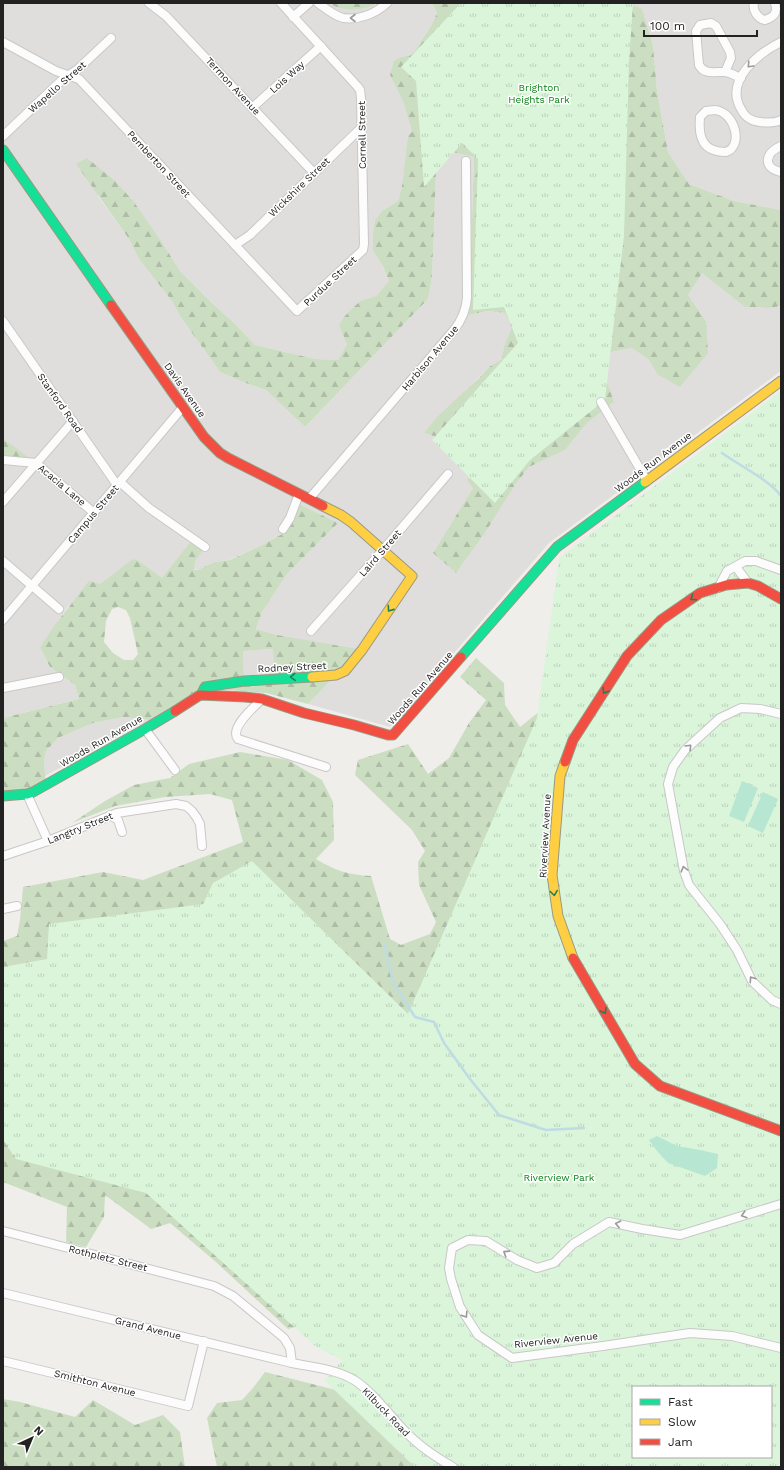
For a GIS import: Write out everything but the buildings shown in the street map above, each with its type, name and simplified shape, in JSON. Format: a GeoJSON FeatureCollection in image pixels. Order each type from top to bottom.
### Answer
{"type":"FeatureCollection","features":[{"type":"Feature","properties":{"kind":"street","name":"Termon Avenue"},"geometry":{"type":"LineString","coordinates":[[149,3],[166,16],[314,172]]}},
{"type":"Feature","properties":{"kind":"street","name":"Cornell Street"},"geometry":{"type":"LineString","coordinates":[[281,3],[360,90],[362,127],[363,250]]}},
{"type":"Feature","properties":{"kind":"street"},"geometry":{"type":"LineString","coordinates":[[293,17],[309,3]]}},
{"type":"Feature","properties":{"kind":"street"},"geometry":{"type":"LineString","coordinates":[[318,3],[342,18],[360,18],[376,12],[387,3]]}},
{"type":"Feature","properties":{"kind":"street"},"geometry":{"type":"LineString","coordinates":[[754,3],[754,10],[760,18],[765,20],[776,13],[777,10],[775,3]]}},
{"type":"Feature","properties":{"kind":"street"},"geometry":{"type":"LineString","coordinates":[[725,72],[731,58],[730,52],[716,26],[711,23],[700,25],[696,30],[699,65],[701,68],[708,72],[725,72],[741,78]]}},
{"type":"Feature","properties":{"kind":"street","name":"Wapello Street"},"geometry":{"type":"LineString","coordinates":[[3,136],[111,38]]}},
{"type":"Feature","properties":{"kind":"street","name":"Pemberton Street"},"geometry":{"type":"LineString","coordinates":[[3,42],[56,71],[79,79],[297,311]]}},
{"type":"Feature","properties":{"kind":"street"},"geometry":{"type":"LineString","coordinates":[[780,123],[754,121],[745,116],[738,103],[737,90],[747,66],[767,49],[781,42]]}},
{"type":"Feature","properties":{"kind":"street","name":"Lois Way"},"geometry":{"type":"LineString","coordinates":[[253,107],[321,46]]}},
{"type":"Feature","properties":{"kind":"street"},"geometry":{"type":"LineString","coordinates":[[720,111],[727,115],[734,125],[736,134],[733,147],[729,151],[723,152],[708,148],[703,144],[700,120],[704,112],[720,111]]}},
{"type":"Feature","properties":{"kind":"street"},"geometry":{"type":"LineString","coordinates":[[734,125],[745,116]]}},
{"type":"Feature","properties":{"kind":"street","name":"Wickshire Street"},"geometry":{"type":"LineString","coordinates":[[235,245],[250,235],[362,127]]}},
{"type":"Feature","properties":{"kind":"street"},"geometry":{"type":"LineString","coordinates":[[781,146],[772,151],[768,158],[772,168],[781,172]]}},
{"type":"Feature","properties":{"kind":"street","name":"Davis Avenue"},"geometry":{"type":"LineString","coordinates":[[3,150],[204,437],[220,453],[342,515],[412,576]]}},
{"type":"Feature","properties":{"kind":"street","name":"Harbison Avenue"},"geometry":{"type":"LineString","coordinates":[[309,499],[454,330],[462,317],[467,298],[466,161]]}},
{"type":"Feature","properties":{"kind":"street","name":"Purdue Street"},"geometry":{"type":"LineString","coordinates":[[297,311],[363,250]]}},
{"type":"Feature","properties":{"kind":"street","name":"Stanford Road"},"geometry":{"type":"LineString","coordinates":[[3,321],[119,484],[149,508],[205,547]]}},
{"type":"Feature","properties":{"kind":"street","name":"Woods Run Avenue"},"geometry":{"type":"LineString","coordinates":[[3,796],[33,792],[201,695],[245,696],[262,699],[304,713],[354,725],[388,736],[393,735],[552,552],[781,381]]}},
{"type":"Feature","properties":{"kind":"street"},"geometry":{"type":"LineString","coordinates":[[601,402],[647,481]]}},
{"type":"Feature","properties":{"kind":"street","name":"Campus Street"},"geometry":{"type":"LineString","coordinates":[[3,620],[183,407]]}},
{"type":"Feature","properties":{"kind":"street"},"geometry":{"type":"LineString","coordinates":[[3,502],[73,420]]}},
{"type":"Feature","properties":{"kind":"street","name":"Acacia Lane"},"geometry":{"type":"LineString","coordinates":[[3,460],[36,464],[94,512]]}},
{"type":"Feature","properties":{"kind":"street","name":"Laird Street"},"geometry":{"type":"LineString","coordinates":[[311,631],[448,474]]}},
{"type":"Feature","properties":{"kind":"street"},"geometry":{"type":"LineString","coordinates":[[283,529],[290,518],[299,494]]}},
{"type":"Feature","properties":{"kind":"street"},"geometry":{"type":"LineString","coordinates":[[3,561],[59,609]]}},
{"type":"Feature","properties":{"kind":"street"},"geometry":{"type":"LineString","coordinates":[[718,588],[727,571],[745,561],[756,561],[781,570]]}},
{"type":"Feature","properties":{"kind":"street"},"geometry":{"type":"LineString","coordinates":[[736,567],[748,583]]}},
{"type":"Feature","properties":{"kind":"street","name":"Rodney Street"},"geometry":{"type":"LineString","coordinates":[[201,695],[204,687],[233,682],[336,675],[342,673],[362,650],[412,576]]}},
{"type":"Feature","properties":{"kind":"street","name":"Riverview Avenue"},"geometry":{"type":"LineString","coordinates":[[781,599],[758,586],[748,583],[738,583],[700,593],[661,620],[627,656],[573,740],[560,776],[552,875],[558,916],[571,955],[635,1064],[660,1086],[781,1131]]}},
{"type":"Feature","properties":{"kind":"street"},"geometry":{"type":"LineString","coordinates":[[3,688],[59,676]]}},
{"type":"Feature","properties":{"kind":"street"},"geometry":{"type":"LineString","coordinates":[[262,699],[239,724],[236,731],[236,736],[238,739],[326,767]]}},
{"type":"Feature","properties":{"kind":"street"},"geometry":{"type":"LineString","coordinates":[[781,714],[760,709],[741,708],[720,718],[685,750],[673,767],[668,784],[684,871],[689,885],[728,937],[752,981],[772,1000],[781,1004]]}},
{"type":"Feature","properties":{"kind":"street"},"geometry":{"type":"LineString","coordinates":[[144,729],[175,770]]}},
{"type":"Feature","properties":{"kind":"street"},"geometry":{"type":"LineString","coordinates":[[27,794],[48,841]]}},
{"type":"Feature","properties":{"kind":"street","name":"Langtry Street"},"geometry":{"type":"LineString","coordinates":[[3,856],[48,841],[110,815],[176,804],[192,810],[197,818],[200,824],[202,846]]}},
{"type":"Feature","properties":{"kind":"street"},"geometry":{"type":"LineString","coordinates":[[110,815],[118,820],[122,832]]}},
{"type":"Feature","properties":{"kind":"street"},"geometry":{"type":"LineString","coordinates":[[3,909],[17,906]]}},
{"type":"Feature","properties":{"kind":"street","name":"Riverview Avenue"},"geometry":{"type":"LineString","coordinates":[[781,1204],[680,1235],[609,1222],[573,1244],[554,1262],[537,1268],[517,1260],[486,1241],[468,1240],[452,1248],[449,1268],[450,1279],[460,1307],[478,1335],[512,1358],[690,1333],[732,1336],[781,1348]]}},
{"type":"Feature","properties":{"kind":"street","name":"Rothpletz Street"},"geometry":{"type":"LineString","coordinates":[[3,1231],[214,1286],[233,1296],[284,1338],[290,1348],[292,1363]]}},
{"type":"Feature","properties":{"kind":"street","name":"Grand Avenue"},"geometry":{"type":"LineString","coordinates":[[3,1293],[292,1363]]}},
{"type":"Feature","properties":{"kind":"street","name":"Smithton Avenue"},"geometry":{"type":"LineString","coordinates":[[3,1361],[188,1406],[204,1341]]}},
{"type":"Feature","properties":{"kind":"street","name":"Kilbuck Road"},"geometry":{"type":"LineString","coordinates":[[292,1363],[342,1374],[354,1380],[365,1388],[412,1439],[425,1450],[453,1467]]}},
{"type":"Feature","properties":{"kind":"shaded area"},"geometry":{"type":"Polygon","coordinates":[[[3,3],[329,3],[332,5],[375,5],[377,3],[432,3],[437,13],[431,26],[412,55],[401,57],[390,75],[404,104],[412,132],[408,135],[402,186],[398,201],[382,211],[375,220],[373,231],[373,251],[383,266],[389,281],[376,296],[360,301],[347,344],[338,360],[315,359],[255,345],[180,271],[163,244],[97,195],[129,239],[139,259],[172,301],[180,316],[220,372],[266,390],[305,427],[428,299],[432,277],[436,171],[452,152],[474,157],[469,315],[487,311],[505,313],[512,327],[504,346],[502,359],[489,367],[424,433],[444,439],[475,473],[473,488],[433,553],[456,573],[485,533],[515,485],[529,467],[565,450],[587,423],[614,402],[604,373],[606,353],[632,348],[649,360],[657,374],[706,321],[688,295],[702,272],[745,307],[769,308],[781,306],[781,371],[549,543],[390,727],[308,704],[334,677],[277,635],[256,629],[262,612],[287,574],[338,523],[299,504],[294,517],[284,533],[229,560],[214,562],[198,570],[193,569],[195,561],[162,579],[139,561],[69,605],[40,647],[50,667],[75,685],[79,699],[3,718],[3,460],[5,440],[3,440],[3,3]]]}},
{"type":"Feature","properties":{"kind":"shaded area"},"geometry":{"type":"Polygon","coordinates":[[[628,3],[781,3],[781,210],[734,201],[689,184],[668,152],[657,91],[653,45],[642,10],[628,3]]]}},
{"type":"Feature","properties":{"kind":"shaded area"},"geometry":{"type":"Polygon","coordinates":[[[274,649],[275,678],[244,681],[243,651],[274,649]]]}},
{"type":"Feature","properties":{"kind":"shaded area"},"geometry":{"type":"Polygon","coordinates":[[[124,717],[149,720],[45,776],[44,761],[46,751],[58,738],[93,723],[124,717]]]}},
{"type":"Feature","properties":{"kind":"green space"},"geometry":{"type":"Polygon","coordinates":[[[329,3],[377,3],[366,8],[346,9],[329,3]]]}},
{"type":"Feature","properties":{"kind":"green space"},"geometry":{"type":"Polygon","coordinates":[[[432,3],[628,3],[642,9],[653,45],[657,91],[668,152],[689,184],[734,201],[781,210],[781,306],[769,308],[745,307],[702,273],[688,295],[706,321],[708,353],[680,387],[657,374],[649,360],[632,348],[606,353],[604,373],[614,402],[587,423],[565,450],[529,467],[515,485],[485,533],[456,573],[433,553],[473,488],[467,480],[475,473],[444,439],[424,433],[438,416],[489,367],[502,359],[504,346],[512,327],[505,313],[487,311],[469,315],[474,157],[452,152],[436,172],[432,277],[428,299],[305,427],[266,390],[220,372],[180,316],[172,301],[139,259],[129,239],[76,164],[87,158],[115,181],[134,202],[180,271],[255,345],[315,359],[338,360],[347,344],[339,325],[344,317],[360,301],[376,296],[389,281],[383,266],[373,251],[373,232],[375,220],[382,211],[398,201],[402,186],[408,135],[412,132],[404,104],[390,75],[394,61],[401,57],[412,55],[431,26],[437,13],[432,3]]]}},
{"type":"Feature","properties":{"kind":"green space","name":"Brighton Heights Park"},"geometry":{"type":"Polygon","coordinates":[[[461,3],[633,3],[629,62],[624,236],[605,400],[530,460],[495,503],[432,440],[518,343],[504,307],[473,310],[478,159],[462,143],[424,187],[416,81],[401,67],[461,3]]]}},
{"type":"Feature","properties":{"kind":"green space","name":"Riverview Park"},"geometry":{"type":"Polygon","coordinates":[[[781,391],[781,1467],[415,1467],[325,1381],[342,1360],[315,1346],[146,1193],[16,1159],[3,1140],[3,967],[47,959],[49,924],[203,904],[213,883],[252,861],[408,1014],[537,718],[559,558],[781,391]]]}},
{"type":"Feature","properties":{"kind":"green space"},"geometry":{"type":"Polygon","coordinates":[[[3,440],[5,440],[36,463],[3,460],[3,440]]]}},
{"type":"Feature","properties":{"kind":"green space"},"geometry":{"type":"Polygon","coordinates":[[[299,504],[338,523],[287,574],[262,612],[256,629],[277,635],[358,649],[308,704],[266,693],[217,689],[198,690],[149,720],[124,717],[93,723],[58,738],[46,751],[44,761],[46,785],[3,796],[3,718],[79,699],[75,685],[50,667],[40,647],[54,626],[89,581],[100,584],[133,559],[139,561],[162,578],[191,541],[203,550],[195,561],[194,570],[198,570],[214,562],[230,560],[266,543],[284,533],[294,517],[299,504]],[[118,607],[112,609],[106,621],[104,642],[113,653],[124,660],[133,660],[138,654],[130,618],[126,610],[118,607]],[[273,649],[243,651],[244,681],[275,678],[273,649]]]}},
{"type":"Feature","properties":{"kind":"green space"},"geometry":{"type":"Polygon","coordinates":[[[476,658],[504,683],[505,705],[520,727],[545,707],[299,1326],[288,1329],[216,1262],[170,1223],[151,1229],[105,1195],[104,1217],[86,1247],[66,1242],[67,1207],[3,1182],[3,941],[17,936],[23,887],[103,872],[143,880],[243,842],[232,800],[210,794],[165,797],[115,806],[72,823],[105,801],[134,785],[170,778],[189,764],[240,752],[288,760],[322,780],[333,802],[334,840],[316,859],[343,872],[371,876],[390,939],[401,945],[430,934],[436,922],[419,885],[418,862],[425,851],[412,830],[355,775],[358,760],[408,744],[428,774],[449,758],[469,723],[486,700],[460,677],[476,658]]]}},
{"type":"Feature","properties":{"kind":"green space"},"geometry":{"type":"Polygon","coordinates":[[[742,781],[758,788],[744,822],[729,816],[742,781]]]}},
{"type":"Feature","properties":{"kind":"green space"},"geometry":{"type":"Polygon","coordinates":[[[763,792],[778,799],[763,833],[748,826],[763,792]]]}},
{"type":"Feature","properties":{"kind":"green space"},"geometry":{"type":"Polygon","coordinates":[[[657,1136],[677,1146],[718,1154],[717,1168],[705,1176],[668,1163],[649,1140],[657,1136]]]}},
{"type":"Feature","properties":{"kind":"green space"},"geometry":{"type":"Polygon","coordinates":[[[265,1372],[340,1391],[430,1467],[217,1467],[207,1418],[217,1403],[242,1400],[265,1372]]]}},
{"type":"Feature","properties":{"kind":"green space"},"geometry":{"type":"Polygon","coordinates":[[[3,1399],[20,1402],[75,1417],[93,1400],[135,1425],[163,1415],[180,1432],[185,1467],[3,1467],[3,1399]]]}},
{"type":"Feature","properties":{"kind":"waterway"},"geometry":{"type":"LineString","coordinates":[[722,453],[761,478],[781,496]]}},
{"type":"Feature","properties":{"kind":"waterway"},"geometry":{"type":"LineString","coordinates":[[385,945],[393,982],[415,1017],[434,1022],[444,1043],[499,1115],[546,1130],[584,1128]]}},
{"type":"Feature","properties":{"kind":"traffic: fast"},"geometry":{"type":"LineString","coordinates":[[3,150],[111,305]]}},
{"type":"Feature","properties":{"kind":"traffic: fast"},"geometry":{"type":"LineString","coordinates":[[461,657],[557,547],[645,482]]}},
{"type":"Feature","properties":{"kind":"traffic: fast"},"geometry":{"type":"LineString","coordinates":[[201,695],[205,687],[244,681],[312,677]]}},
{"type":"Feature","properties":{"kind":"traffic: fast"},"geometry":{"type":"LineString","coordinates":[[3,796],[33,792],[175,711]]}},
{"type":"Feature","properties":{"kind":"traffic: slow"},"geometry":{"type":"LineString","coordinates":[[645,482],[781,381]]}},
{"type":"Feature","properties":{"kind":"traffic: slow"},"geometry":{"type":"LineString","coordinates":[[312,677],[336,675],[345,671],[362,650],[412,576],[351,522],[323,506]]}},
{"type":"Feature","properties":{"kind":"traffic: slow"},"geometry":{"type":"LineString","coordinates":[[565,762],[560,776],[552,875],[558,916],[573,958]]}},
{"type":"Feature","properties":{"kind":"traffic: jam"},"geometry":{"type":"LineString","coordinates":[[111,305],[204,437],[220,453],[323,506]]}},
{"type":"Feature","properties":{"kind":"traffic: jam"},"geometry":{"type":"LineString","coordinates":[[565,762],[573,740],[627,656],[661,620],[700,593],[726,585],[748,583],[758,586],[781,599]]}},
{"type":"Feature","properties":{"kind":"traffic: jam"},"geometry":{"type":"LineString","coordinates":[[175,711],[200,695],[245,697],[262,699],[304,713],[393,735],[461,657]]}},
{"type":"Feature","properties":{"kind":"traffic: jam"},"geometry":{"type":"LineString","coordinates":[[573,958],[635,1064],[660,1086],[781,1131]]}}]}
